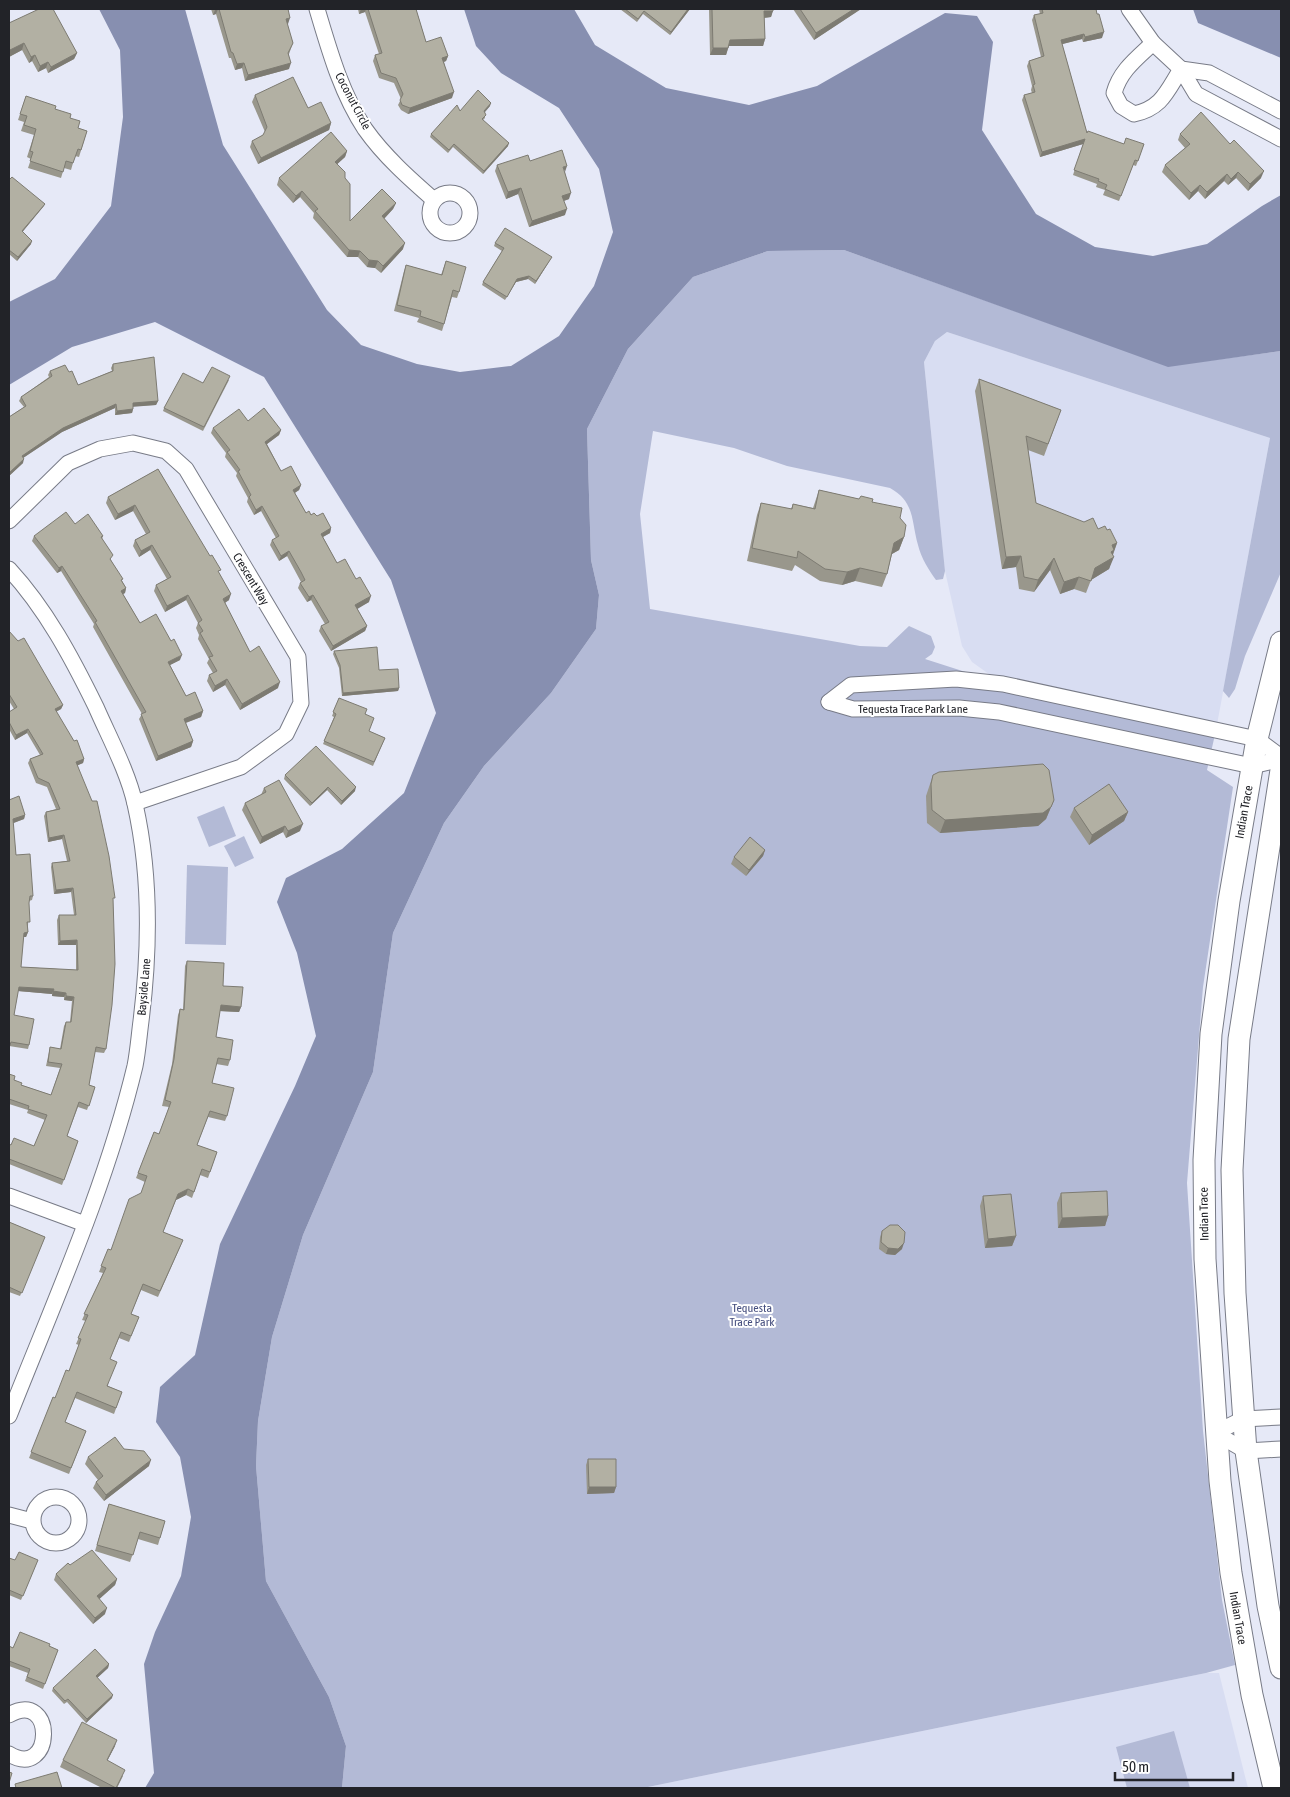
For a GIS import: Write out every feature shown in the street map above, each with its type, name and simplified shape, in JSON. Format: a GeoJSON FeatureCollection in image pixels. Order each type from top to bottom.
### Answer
{"type":"FeatureCollection","features":[{"type":"Feature","properties":{"kind":"main road","name":"Indian Trace"},"geometry":{"type":"LineString","coordinates":[[1274,1788],[1252,1694],[1230,1573],[1215,1434],[1205,1259],[1204,1160],[1211,1034],[1229,901],[1257,739],[1281,642]]}},
{"type":"Feature","properties":{"kind":"main road"},"geometry":{"type":"LineString","coordinates":[[1281,770],[1240,1039],[1232,1170],[1235,1293],[1246,1451],[1268,1606],[1281,1668]]}},
{"type":"Feature","properties":{"kind":"street","name":"Coconut Circle"},"geometry":{"type":"LineString","coordinates":[[317,9],[335,69],[365,129],[403,173],[434,200]]}},
{"type":"Feature","properties":{"kind":"street"},"geometry":{"type":"LineString","coordinates":[[1129,9],[1152,43],[1181,68],[1196,94],[1277,137],[1281,119]]}},
{"type":"Feature","properties":{"kind":"street"},"geometry":{"type":"LineString","coordinates":[[1152,43],[1122,72],[1117,81],[1114,93],[1122,106],[1134,114],[1148,110],[1160,102],[1181,68]]}},
{"type":"Feature","properties":{"kind":"street"},"geometry":{"type":"LineString","coordinates":[[1181,68],[1209,73],[1281,110]]}},
{"type":"Feature","properties":{"kind":"street","name":"Crescent Way"},"geometry":{"type":"LineString","coordinates":[[9,521],[68,463],[100,449],[133,443],[166,451],[186,469],[298,657],[301,702],[286,734],[241,768],[135,803]]}},
{"type":"Feature","properties":{"kind":"street","name":"Bayside Lane"},"geometry":{"type":"LineString","coordinates":[[9,569],[39,607],[64,645],[111,740],[135,803],[143,858],[149,929],[135,1064],[85,1224],[9,1416]]}},
{"type":"Feature","properties":{"kind":"street","name":"Tequesta Trace Park Lane"},"geometry":{"type":"LineString","coordinates":[[956,679],[1003,684],[1257,739],[1281,758],[1252,766],[999,712],[959,708],[853,709],[829,702],[851,685],[956,679]]}},
{"type":"Feature","properties":{"kind":"street"},"geometry":{"type":"LineString","coordinates":[[9,1196],[85,1224]]}},
{"type":"Feature","properties":{"kind":"street"},"geometry":{"type":"LineString","coordinates":[[1215,1434],[1243,1419],[1281,1417]]}},
{"type":"Feature","properties":{"kind":"street"},"geometry":{"type":"LineString","coordinates":[[1215,1434],[1246,1451],[1281,1448]]}},
{"type":"Feature","properties":{"kind":"street"},"geometry":{"type":"LineString","coordinates":[[9,1515],[32,1521]]}},
{"type":"Feature","properties":{"kind":"street"},"geometry":{"type":"LineString","coordinates":[[9,1715],[23,1711],[32,1713],[40,1719],[45,1736],[43,1745],[29,1757],[20,1758],[9,1754]]}},
{"type":"Feature","properties":{"kind":"shaded area"},"geometry":{"type":"Polygon","coordinates":[[[99,9],[185,9],[223,145],[327,310],[361,345],[417,364],[460,372],[511,366],[559,336],[594,286],[613,232],[599,169],[559,108],[501,73],[476,46],[464,9],[574,9],[595,45],[666,88],[749,105],[817,86],[945,13],[977,16],[993,42],[982,130],[1036,214],[1095,247],[1153,256],[1207,244],[1281,195],[1281,351],[1168,367],[844,250],[768,251],[693,277],[628,349],[587,429],[591,560],[599,595],[596,629],[551,693],[484,766],[444,823],[393,933],[373,1072],[303,1235],[272,1337],[258,1421],[256,1466],[266,1581],[329,1697],[346,1746],[342,1788],[145,1788],[154,1773],[144,1664],[155,1632],[181,1576],[191,1517],[180,1457],[156,1422],[160,1387],[195,1355],[220,1244],[295,1086],[316,1036],[297,953],[277,902],[286,878],[342,849],[404,793],[436,713],[391,580],[264,377],[155,322],[72,347],[9,385],[9,302],[55,279],[111,206],[123,117],[120,50],[99,9]]]}},
{"type":"Feature","properties":{"kind":"shaded area"},"geometry":{"type":"Polygon","coordinates":[[[1193,9],[1281,9],[1281,58],[1198,23],[1193,9]]]}},
{"type":"Feature","properties":{"kind":"shaded area"},"geometry":{"type":"Polygon","coordinates":[[[947,332],[1270,438],[1216,730],[1003,684],[972,662],[962,646],[945,571],[924,362],[935,341],[947,332]]]}},
{"type":"Feature","properties":{"kind":"shaded area"},"geometry":{"type":"Polygon","coordinates":[[[1206,1673],[1219,1673],[1248,1788],[643,1788],[1206,1673]]]}},
{"type":"Feature","properties":{"kind":"green space","name":"Tequesta Trace Park"},"geometry":{"type":"Polygon","coordinates":[[[844,250],[1168,366],[1281,351],[1281,572],[1245,656],[1235,689],[1229,698],[1223,691],[1270,438],[947,332],[935,341],[924,362],[945,571],[943,579],[936,580],[923,559],[919,550],[911,512],[904,499],[898,493],[890,488],[787,466],[734,448],[653,431],[640,514],[650,609],[860,646],[887,647],[909,626],[931,636],[935,647],[932,654],[925,659],[1003,684],[1216,730],[1207,770],[1233,787],[1203,987],[1187,1183],[1203,1431],[1222,1600],[1235,1665],[1206,1673],[643,1788],[342,1788],[346,1746],[329,1697],[266,1581],[256,1466],[258,1421],[272,1337],[303,1235],[373,1072],[393,933],[444,823],[484,766],[551,693],[596,629],[599,595],[591,560],[587,429],[628,349],[693,277],[768,251],[844,250]]]}},
{"type":"Feature","properties":{"kind":"green space"},"geometry":{"type":"Polygon","coordinates":[[[224,806],[236,836],[209,847],[197,817],[224,806]]]}},
{"type":"Feature","properties":{"kind":"green space"},"geometry":{"type":"Polygon","coordinates":[[[244,836],[254,858],[235,867],[224,846],[244,836]]]}},
{"type":"Feature","properties":{"kind":"green space"},"geometry":{"type":"Polygon","coordinates":[[[187,865],[228,867],[226,945],[185,944],[187,865]]]}},
{"type":"Feature","properties":{"kind":"green space"},"geometry":{"type":"Polygon","coordinates":[[[1174,1731],[1190,1788],[1127,1788],[1116,1747],[1174,1731]]]}},
{"type":"Feature","properties":{"kind":"building"},"geometry":{"type":"Polygon","coordinates":[[[39,9],[53,9],[77,53],[51,67],[48,62],[40,66],[35,55],[31,57],[24,43],[10,50],[9,48],[9,23],[39,9]]]}},
{"type":"Feature","properties":{"kind":"building"},"geometry":{"type":"Polygon","coordinates":[[[219,9],[288,9],[290,18],[286,19],[293,43],[288,53],[291,63],[248,75],[244,63],[237,64],[231,52],[219,9]]]}},
{"type":"Feature","properties":{"kind":"building"},"geometry":{"type":"Polygon","coordinates":[[[368,9],[416,9],[426,42],[441,37],[448,56],[442,58],[454,92],[410,108],[402,105],[400,100],[403,94],[396,78],[381,73],[375,55],[382,53],[368,9]]]}},
{"type":"Feature","properties":{"kind":"building"},"geometry":{"type":"Polygon","coordinates":[[[625,9],[688,9],[671,32],[644,11],[638,19],[625,9]]]}},
{"type":"Feature","properties":{"kind":"building"},"geometry":{"type":"Polygon","coordinates":[[[712,9],[773,9],[773,11],[764,11],[765,39],[730,40],[728,48],[713,48],[712,9]]]}},
{"type":"Feature","properties":{"kind":"building"},"geometry":{"type":"Polygon","coordinates":[[[800,9],[854,9],[816,33],[800,9]]]}},
{"type":"Feature","properties":{"kind":"building"},"geometry":{"type":"Polygon","coordinates":[[[1042,9],[1096,9],[1097,14],[1099,14],[1104,32],[1085,37],[1084,34],[1061,40],[1087,133],[1088,131],[1124,144],[1126,138],[1144,144],[1138,161],[1135,160],[1121,196],[1105,189],[1107,185],[1098,181],[1099,179],[1074,170],[1085,139],[1042,152],[1024,95],[1035,92],[1033,85],[1035,84],[1029,61],[1044,56],[1034,15],[1043,13],[1042,9]]]}},
{"type":"Feature","properties":{"kind":"building"},"geometry":{"type":"Polygon","coordinates":[[[293,77],[308,108],[321,102],[331,123],[261,158],[252,141],[263,135],[267,127],[255,95],[293,77]]]}},
{"type":"Feature","properties":{"kind":"building"},"geometry":{"type":"Polygon","coordinates":[[[478,90],[491,103],[484,111],[486,115],[482,119],[509,143],[484,171],[454,144],[449,150],[431,134],[457,105],[460,111],[478,90]]]}},
{"type":"Feature","properties":{"kind":"building"},"geometry":{"type":"Polygon","coordinates":[[[26,96],[56,106],[55,109],[71,114],[70,118],[80,121],[78,128],[87,131],[81,150],[78,149],[73,163],[66,161],[63,172],[30,161],[33,152],[30,151],[36,129],[24,125],[27,116],[20,114],[26,96]]]}},
{"type":"Feature","properties":{"kind":"building"},"geometry":{"type":"Polygon","coordinates":[[[1201,112],[1230,144],[1234,140],[1264,171],[1250,184],[1238,172],[1231,179],[1227,174],[1207,192],[1200,185],[1191,193],[1165,165],[1190,144],[1180,134],[1201,112]]]}},
{"type":"Feature","properties":{"kind":"building"},"geometry":{"type":"Polygon","coordinates":[[[331,132],[347,151],[335,162],[345,172],[345,178],[350,184],[350,221],[382,189],[396,203],[382,216],[405,243],[383,266],[378,261],[369,260],[360,251],[349,250],[315,211],[318,209],[302,191],[296,196],[279,178],[331,132]]]}},
{"type":"Feature","properties":{"kind":"building"},"geometry":{"type":"Polygon","coordinates":[[[562,150],[567,166],[563,167],[571,193],[562,196],[567,209],[532,221],[521,188],[508,192],[497,165],[528,155],[530,161],[562,150]]]}},
{"type":"Feature","properties":{"kind":"building"},"geometry":{"type":"Polygon","coordinates":[[[12,177],[45,204],[22,231],[32,241],[18,257],[9,250],[9,180],[12,177]]]}},
{"type":"Feature","properties":{"kind":"building"},"geometry":{"type":"Polygon","coordinates":[[[505,228],[552,257],[536,281],[529,276],[517,279],[507,297],[483,282],[504,248],[495,243],[505,228]]]}},
{"type":"Feature","properties":{"kind":"building"},"geometry":{"type":"Polygon","coordinates":[[[446,261],[466,267],[459,292],[453,290],[444,324],[420,316],[421,311],[397,305],[406,265],[442,275],[446,261]]]}},
{"type":"Feature","properties":{"kind":"building"},"geometry":{"type":"Polygon","coordinates":[[[154,357],[158,401],[133,403],[133,409],[117,411],[116,404],[63,428],[22,456],[24,459],[9,473],[9,417],[26,406],[21,397],[52,376],[50,371],[65,365],[69,372],[72,371],[78,385],[113,371],[113,364],[154,357]]]}},
{"type":"Feature","properties":{"kind":"building"},"geometry":{"type":"Polygon","coordinates":[[[212,367],[230,376],[204,427],[164,408],[183,373],[203,383],[212,367]]]}},
{"type":"Feature","properties":{"kind":"building"},"geometry":{"type":"Polygon","coordinates":[[[979,379],[1061,410],[1048,444],[1026,436],[1036,503],[1084,522],[1093,518],[1098,529],[1105,526],[1107,530],[1110,529],[1117,543],[1112,545],[1114,550],[1111,552],[1114,557],[1095,568],[1091,581],[1079,577],[1064,582],[1054,558],[1038,580],[1024,577],[1021,556],[1006,557],[979,379]]]}},
{"type":"Feature","properties":{"kind":"building"},"geometry":{"type":"Polygon","coordinates":[[[264,408],[281,430],[265,442],[281,471],[291,466],[301,485],[293,490],[306,513],[309,511],[311,515],[314,513],[317,516],[323,513],[331,528],[321,534],[337,563],[345,559],[356,579],[360,577],[371,596],[355,605],[367,626],[333,646],[321,626],[329,622],[313,595],[309,597],[300,583],[305,580],[289,551],[281,556],[272,540],[279,536],[262,506],[256,510],[249,497],[251,495],[238,471],[240,470],[227,452],[230,450],[213,428],[239,409],[248,421],[264,408]]]}},
{"type":"Feature","properties":{"kind":"building"},"geometry":{"type":"Polygon","coordinates":[[[158,469],[210,556],[212,555],[221,570],[218,571],[231,594],[223,599],[250,652],[259,646],[280,682],[242,704],[227,679],[215,686],[209,675],[217,671],[209,657],[213,656],[200,633],[203,631],[198,623],[202,620],[188,595],[167,606],[156,585],[171,577],[152,545],[141,551],[135,540],[150,532],[135,505],[118,514],[108,497],[158,469]]]}},
{"type":"Feature","properties":{"kind":"building"},"geometry":{"type":"Polygon","coordinates":[[[819,490],[859,499],[861,496],[873,499],[872,502],[902,508],[900,518],[906,525],[904,537],[894,543],[887,574],[860,568],[847,572],[825,569],[798,551],[797,558],[752,548],[761,503],[792,509],[793,504],[815,509],[819,490]]]}},
{"type":"Feature","properties":{"kind":"building"},"geometry":{"type":"Polygon","coordinates":[[[66,512],[75,524],[88,514],[103,536],[101,537],[113,555],[110,559],[123,579],[121,580],[126,588],[121,591],[140,623],[156,614],[171,641],[174,639],[182,655],[168,662],[186,696],[195,692],[203,711],[184,719],[193,741],[158,756],[141,714],[146,712],[95,622],[97,621],[62,566],[59,568],[34,536],[66,512]]]}},
{"type":"Feature","properties":{"kind":"building"},"geometry":{"type":"Polygon","coordinates":[[[9,631],[18,641],[24,638],[63,705],[55,709],[74,741],[77,740],[84,759],[76,762],[92,801],[97,801],[109,856],[115,898],[113,898],[115,964],[106,1049],[96,1047],[89,1085],[95,1087],[89,1106],[79,1102],[67,1136],[78,1141],[64,1180],[9,1159],[9,1144],[11,1145],[14,1138],[34,1146],[47,1115],[28,1109],[29,1106],[9,1099],[9,1074],[15,1076],[14,1080],[22,1083],[21,1085],[51,1095],[62,1064],[48,1062],[50,1047],[61,1049],[66,1022],[71,1022],[74,997],[66,996],[66,993],[53,991],[54,989],[19,987],[14,1015],[34,1019],[29,1045],[11,1042],[9,1048],[9,800],[19,796],[25,815],[13,819],[16,855],[30,854],[33,896],[30,896],[30,922],[27,922],[28,932],[24,933],[21,967],[78,970],[77,940],[60,941],[59,915],[76,915],[73,888],[56,890],[52,863],[70,861],[64,835],[49,838],[46,812],[60,809],[49,783],[38,778],[30,759],[43,754],[28,729],[16,735],[9,722],[9,712],[17,707],[9,694],[9,631]]]}},
{"type":"Feature","properties":{"kind":"building"},"geometry":{"type":"Polygon","coordinates":[[[377,647],[379,670],[398,669],[399,688],[343,693],[340,665],[334,651],[377,647]]]}},
{"type":"Feature","properties":{"kind":"building"},"geometry":{"type":"Polygon","coordinates":[[[339,698],[367,709],[365,714],[374,718],[369,731],[385,738],[374,762],[324,741],[336,714],[333,712],[339,698]]]}},
{"type":"Feature","properties":{"kind":"building"},"geometry":{"type":"Polygon","coordinates":[[[316,746],[356,787],[342,801],[328,787],[312,803],[285,775],[316,746]]]}},
{"type":"Feature","properties":{"kind":"building"},"geometry":{"type":"Polygon","coordinates":[[[1043,764],[1049,770],[1054,800],[1051,807],[1043,813],[945,820],[932,810],[931,784],[933,775],[939,772],[1043,764]]]}},
{"type":"Feature","properties":{"kind":"building"},"geometry":{"type":"Polygon","coordinates":[[[279,780],[303,824],[288,831],[285,826],[262,837],[245,803],[266,792],[264,788],[279,780]]]}},
{"type":"Feature","properties":{"kind":"building"},"geometry":{"type":"Polygon","coordinates":[[[1109,784],[1128,812],[1092,835],[1074,808],[1109,784]]]}},
{"type":"Feature","properties":{"kind":"building"},"geometry":{"type":"Polygon","coordinates":[[[750,837],[765,850],[749,870],[734,857],[750,837]]]}},
{"type":"Feature","properties":{"kind":"building"},"geometry":{"type":"Polygon","coordinates":[[[187,961],[224,963],[223,986],[243,987],[241,1007],[221,1005],[216,1037],[233,1040],[230,1060],[218,1058],[212,1083],[234,1088],[227,1116],[210,1111],[197,1145],[217,1152],[210,1172],[202,1169],[194,1192],[188,1189],[178,1194],[163,1232],[183,1240],[160,1291],[143,1284],[131,1314],[139,1317],[131,1336],[121,1332],[110,1359],[117,1362],[107,1386],[122,1392],[116,1408],[77,1392],[65,1422],[86,1431],[71,1468],[31,1452],[53,1397],[55,1398],[66,1370],[69,1371],[81,1339],[78,1338],[88,1315],[84,1314],[106,1268],[101,1266],[108,1249],[111,1250],[129,1199],[141,1193],[147,1176],[138,1173],[154,1132],[159,1134],[171,1102],[165,1100],[174,1059],[180,1009],[184,1010],[187,961]]]}},
{"type":"Feature","properties":{"kind":"building"},"geometry":{"type":"Polygon","coordinates":[[[1107,1191],[1108,1216],[1062,1218],[1061,1193],[1107,1191]]]}},
{"type":"Feature","properties":{"kind":"building"},"geometry":{"type":"Polygon","coordinates":[[[1011,1194],[1016,1236],[988,1239],[983,1196],[1011,1194]]]}},
{"type":"Feature","properties":{"kind":"building"},"geometry":{"type":"Polygon","coordinates":[[[9,1222],[45,1237],[22,1293],[9,1287],[9,1222]]]}},
{"type":"Feature","properties":{"kind":"building"},"geometry":{"type":"Polygon","coordinates":[[[890,1225],[898,1225],[905,1232],[904,1243],[898,1249],[888,1248],[881,1242],[882,1231],[890,1225]]]}},
{"type":"Feature","properties":{"kind":"building"},"geometry":{"type":"Polygon","coordinates":[[[115,1437],[124,1449],[144,1451],[151,1460],[106,1495],[96,1482],[103,1476],[88,1457],[115,1437]]]}},
{"type":"Feature","properties":{"kind":"building"},"geometry":{"type":"Polygon","coordinates":[[[588,1459],[616,1459],[616,1487],[589,1487],[588,1459]]]}},
{"type":"Feature","properties":{"kind":"building"},"geometry":{"type":"Polygon","coordinates":[[[109,1504],[165,1521],[160,1538],[140,1532],[133,1555],[97,1545],[109,1504]]]}},
{"type":"Feature","properties":{"kind":"building"},"geometry":{"type":"Polygon","coordinates":[[[92,1550],[117,1579],[97,1596],[107,1608],[95,1618],[56,1574],[68,1563],[70,1565],[92,1550]]]}},
{"type":"Feature","properties":{"kind":"building"},"geometry":{"type":"Polygon","coordinates":[[[19,1552],[38,1560],[23,1596],[9,1590],[9,1558],[15,1560],[19,1552]]]}},
{"type":"Feature","properties":{"kind":"building"},"geometry":{"type":"Polygon","coordinates":[[[20,1632],[50,1644],[49,1646],[58,1650],[45,1684],[27,1677],[30,1669],[9,1661],[9,1646],[13,1648],[20,1632]]]}},
{"type":"Feature","properties":{"kind":"building"},"geometry":{"type":"Polygon","coordinates":[[[95,1649],[109,1664],[96,1676],[113,1695],[87,1719],[68,1699],[65,1701],[53,1688],[95,1649]]]}},
{"type":"Feature","properties":{"kind":"building"},"geometry":{"type":"Polygon","coordinates":[[[82,1722],[117,1740],[107,1760],[125,1770],[116,1788],[63,1760],[82,1722]]]}},
{"type":"Feature","properties":{"kind":"building"},"geometry":{"type":"Polygon","coordinates":[[[9,1772],[12,1773],[9,1783],[9,1772]]]}},
{"type":"Feature","properties":{"kind":"building"},"geometry":{"type":"Polygon","coordinates":[[[57,1772],[62,1788],[16,1788],[15,1784],[57,1772]]]}}]}
